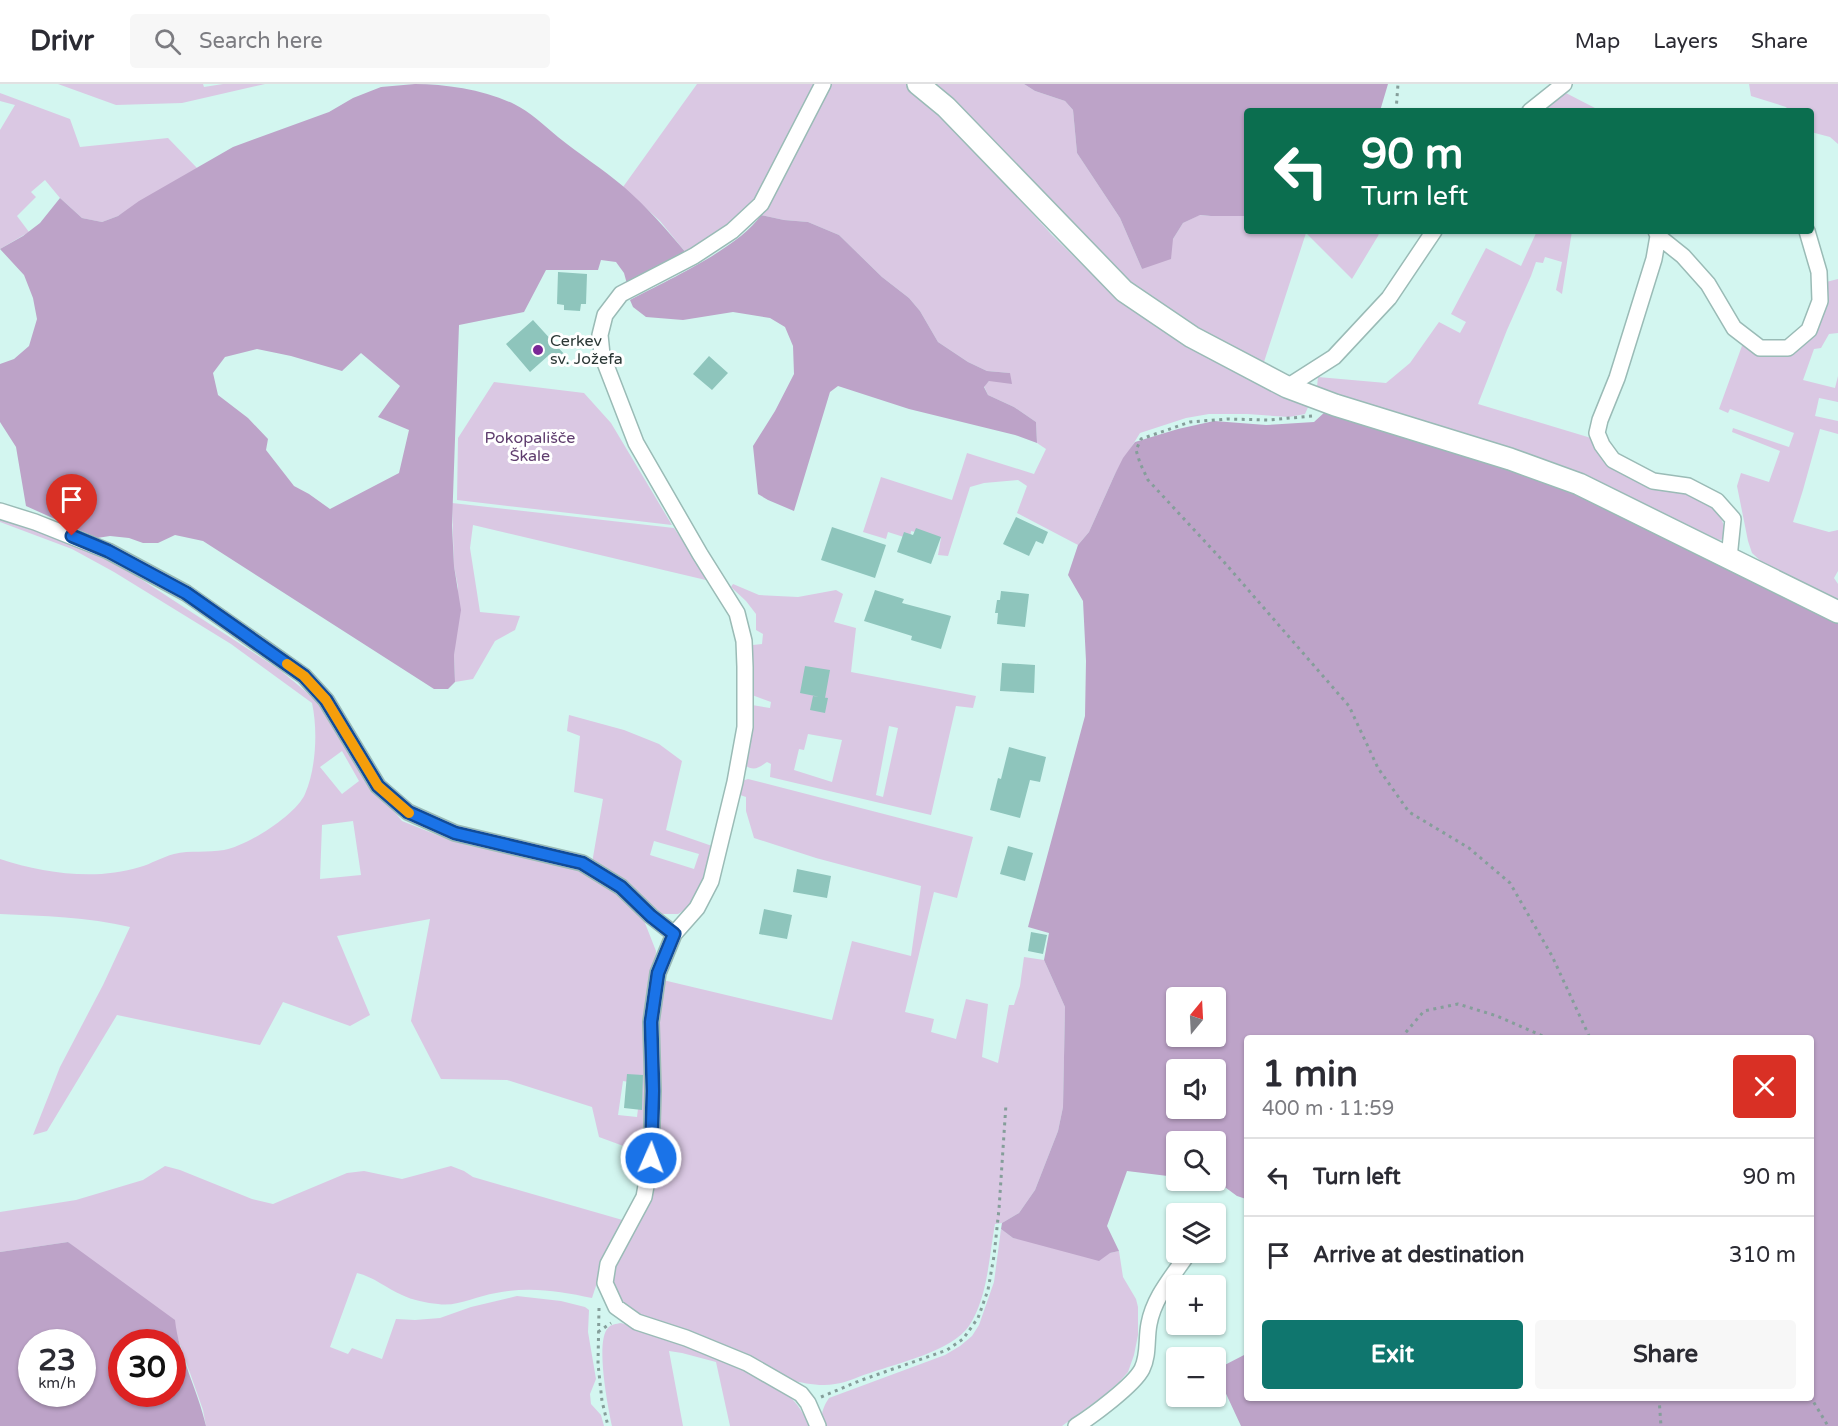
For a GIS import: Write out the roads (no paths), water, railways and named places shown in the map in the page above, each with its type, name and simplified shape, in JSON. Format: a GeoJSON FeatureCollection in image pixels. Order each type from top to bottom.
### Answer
{"type":"FeatureCollection","features":[{"type":"Feature","properties":{"kind":"main road"},"geometry":{"type":"LineString","coordinates":[[918,84],[946,107],[1124,291],[1191,337],[1287,387],[1335,405],[1510,459],[1579,484],[1838,612]]}},
{"type":"Feature","properties":{"kind":"street"},"geometry":{"type":"LineString","coordinates":[[818,1426],[808,1403],[801,1394],[747,1363],[687,1338],[636,1322],[616,1306],[605,1283],[608,1264],[644,1197],[651,1158],[653,1091],[651,1022],[658,973],[674,934],[697,908],[711,880],[722,841],[745,727],[744,641],[737,613],[636,443],[602,355],[600,335],[605,315],[621,294],[694,256],[732,231],[761,204],[823,84]]}},
{"type":"Feature","properties":{"kind":"street"},"geometry":{"type":"LineString","coordinates":[[1534,108],[1564,84]]}},
{"type":"Feature","properties":{"kind":"street"},"geometry":{"type":"LineString","coordinates":[[1287,387],[1334,357],[1358,332],[1389,298],[1432,234]]}},
{"type":"Feature","properties":{"kind":"street"},"geometry":{"type":"LineString","coordinates":[[1657,234],[1683,256],[1708,284],[1734,328],[1760,348],[1788,348],[1809,330],[1820,301],[1819,272],[1808,234]]}},
{"type":"Feature","properties":{"kind":"street"},"geometry":{"type":"LineString","coordinates":[[1657,234],[1654,259],[1617,378],[1597,433],[1602,445],[1613,460],[1653,481],[1688,486],[1718,501],[1733,519],[1729,558]]}},
{"type":"Feature","properties":{"kind":"street"},"geometry":{"type":"LineString","coordinates":[[0,511],[35,522],[108,551],[186,593],[304,676],[326,700],[378,786],[408,812],[455,833],[582,863],[621,887],[674,934]]}},
{"type":"Feature","properties":{"kind":"street"},"geometry":{"type":"LineString","coordinates":[[1076,1426],[1133,1381],[1142,1369],[1147,1351],[1149,1324],[1156,1300],[1181,1263]]}},
{"type":"Feature","properties":{"kind":"place","name":"Cerkev sv. Jožefa"},"geometry":{"type":"Point","coordinates":[538,350]}},
{"type":"Feature","properties":{"kind":"park label","name":"Pokopališče Škale"},"geometry":{"type":"Point","coordinates":[530,447]}}]}
